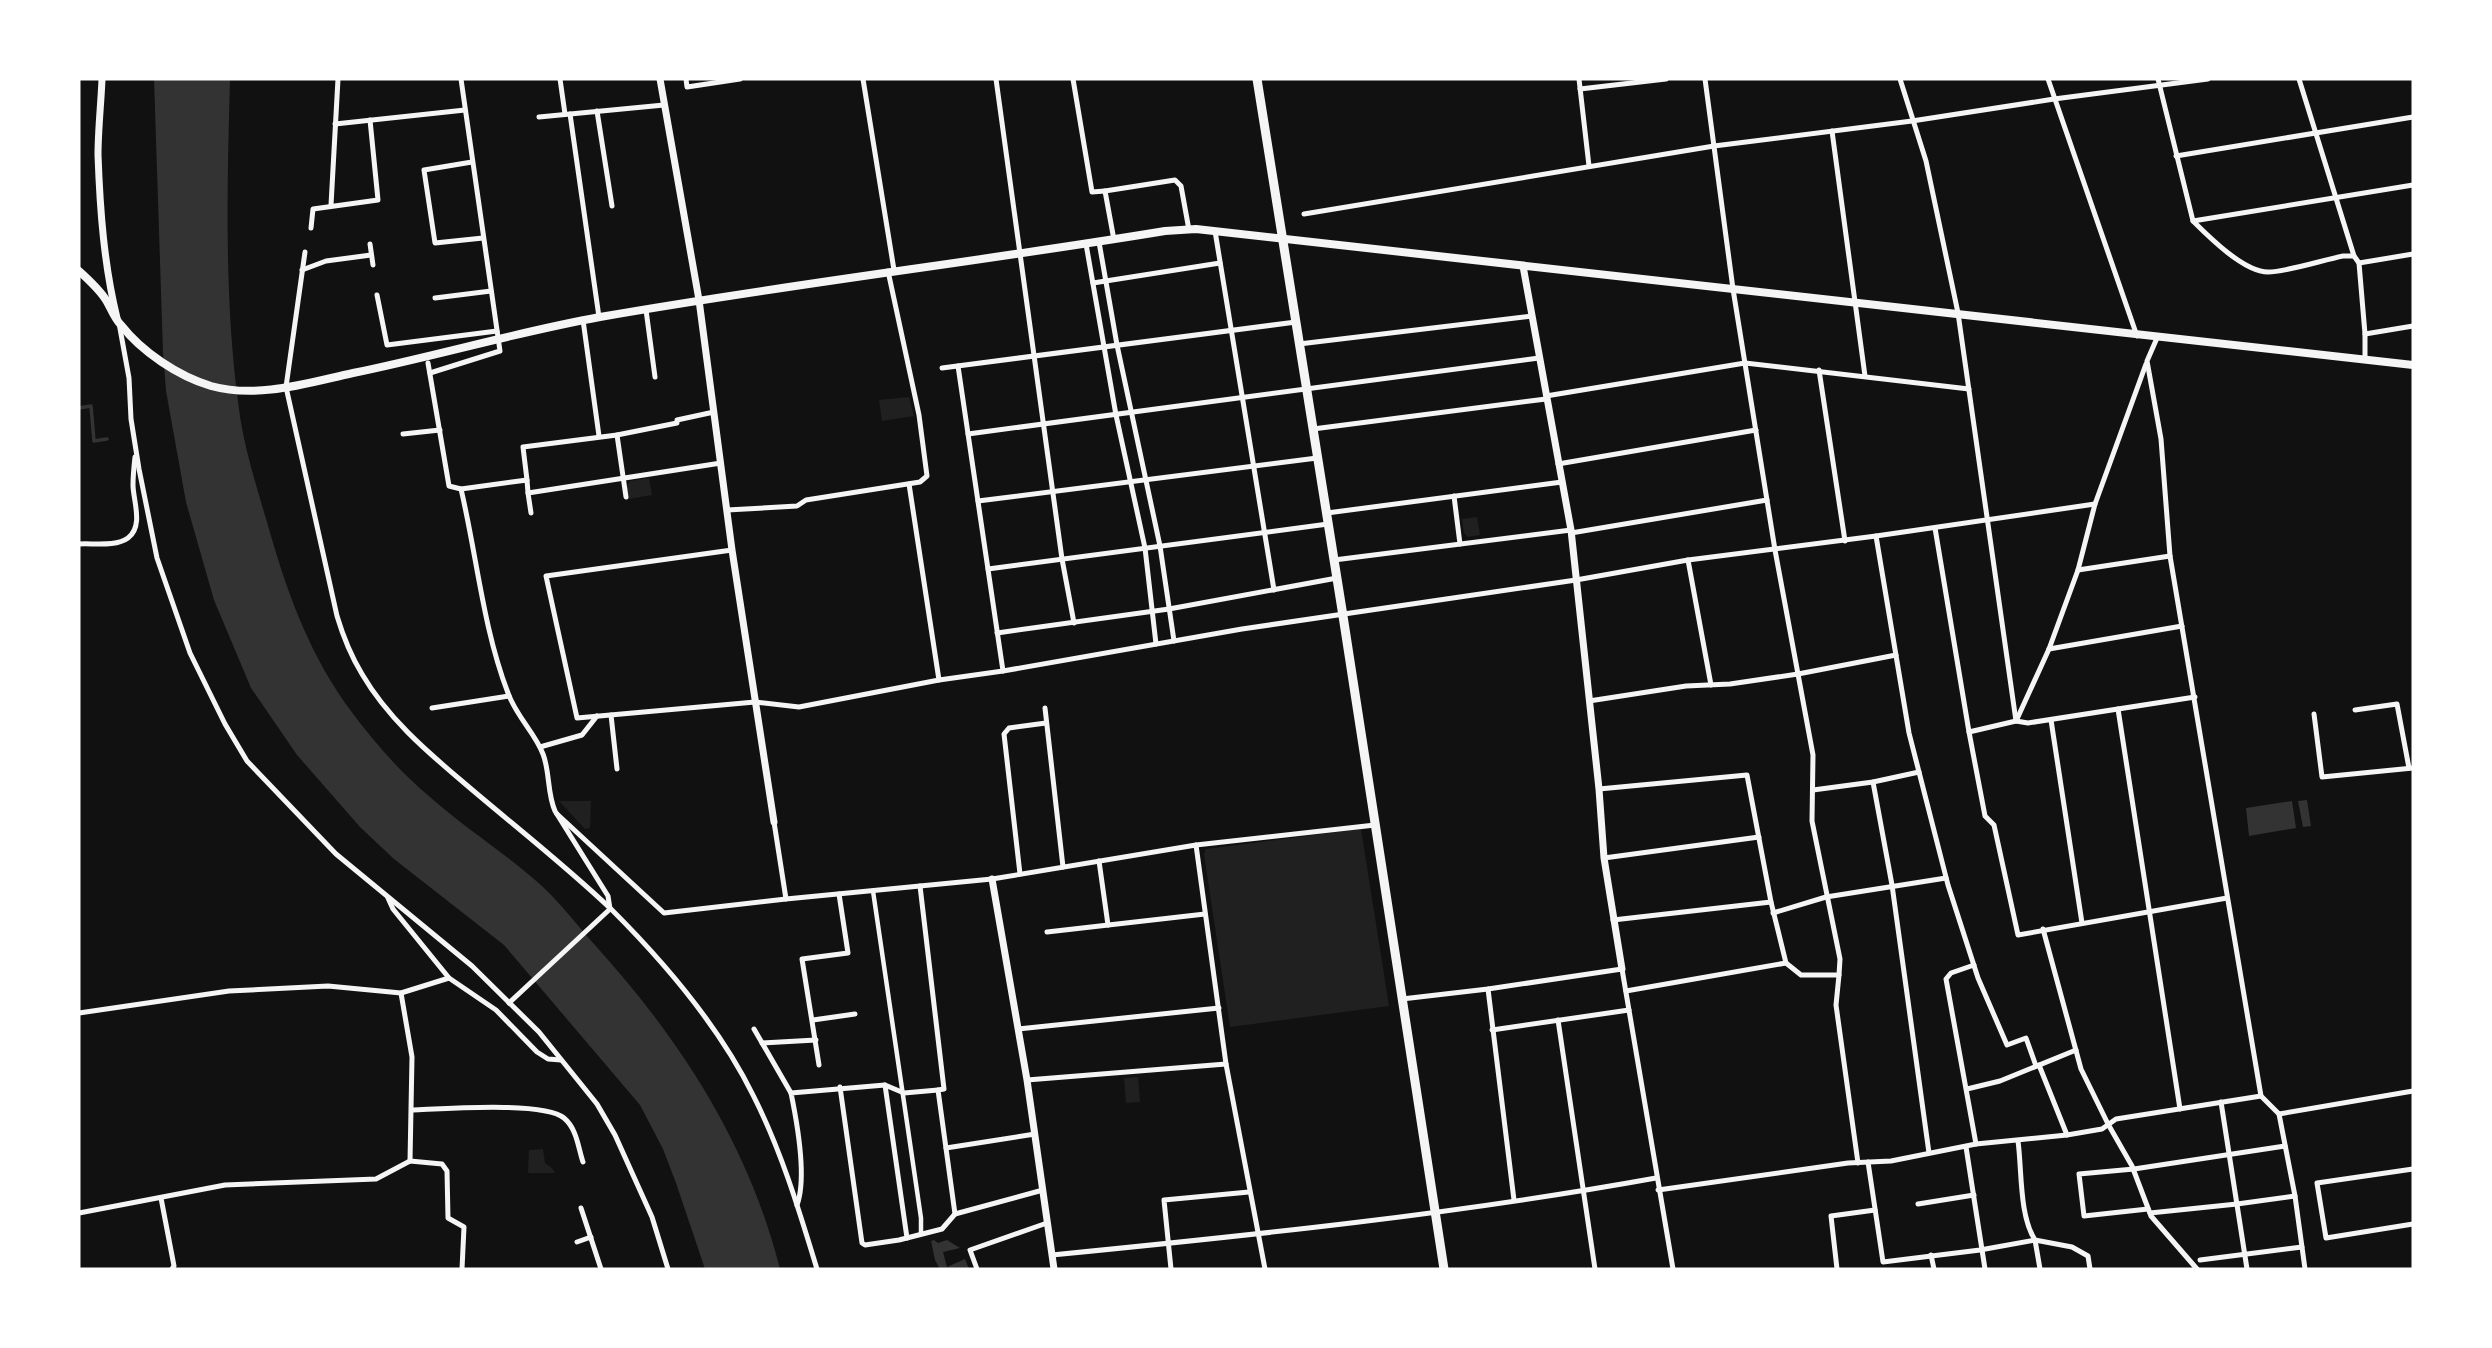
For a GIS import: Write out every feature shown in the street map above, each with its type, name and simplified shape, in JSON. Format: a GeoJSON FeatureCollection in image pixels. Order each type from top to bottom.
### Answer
{"type":"FeatureCollection","features":[{"type":"Feature","properties":{"kind":"main road"},"geometry":{"type":"LineString","coordinates":[[1257,79],[1444,1269]]}},
{"type":"Feature","properties":{"kind":"main road"},"geometry":{"type":"LineString","coordinates":[[79,271],[106,300],[119,323],[133,339],[167,365],[209,385],[240,391],[281,388],[583,320],[699,300],[891,270],[1189,230],[1282,237],[1958,313],[2137,336],[2413,365]]}},
{"type":"Feature","properties":{"kind":"street"},"geometry":{"type":"LineString","coordinates":[[102,79],[98,153],[108,279],[129,378],[136,447],[157,558],[190,653],[225,724],[247,761],[336,853],[472,966],[539,1032],[597,1104],[615,1135],[652,1217],[668,1269]]}},
{"type":"Feature","properties":{"kind":"street"},"geometry":{"type":"LineString","coordinates":[[331,205],[338,79]]}},
{"type":"Feature","properties":{"kind":"street"},"geometry":{"type":"LineString","coordinates":[[430,373],[500,351],[461,79]]}},
{"type":"Feature","properties":{"kind":"street"},"geometry":{"type":"LineString","coordinates":[[560,79],[568,114],[599,317]]}},
{"type":"Feature","properties":{"kind":"street"},"geometry":{"type":"LineString","coordinates":[[660,79],[699,300],[732,550],[786,899]]}},
{"type":"Feature","properties":{"kind":"street"},"geometry":{"type":"LineString","coordinates":[[686,79],[687,87],[740,79]]}},
{"type":"Feature","properties":{"kind":"street"},"geometry":{"type":"LineString","coordinates":[[727,510],[797,506],[806,500],[920,482],[927,475],[919,415],[891,270],[863,79]]}},
{"type":"Feature","properties":{"kind":"street"},"geometry":{"type":"LineString","coordinates":[[996,79],[1062,559],[1074,623]]}},
{"type":"Feature","properties":{"kind":"street"},"geometry":{"type":"LineString","coordinates":[[1073,79],[1092,192],[1175,180],[1181,186],[1189,230]]}},
{"type":"Feature","properties":{"kind":"street"},"geometry":{"type":"LineString","coordinates":[[1579,79],[1589,166]]}},
{"type":"Feature","properties":{"kind":"street"},"geometry":{"type":"LineString","coordinates":[[1580,89],[1623,81],[1667,79]]}},
{"type":"Feature","properties":{"kind":"street"},"geometry":{"type":"LineString","coordinates":[[1705,79],[1733,289],[1775,550],[1813,755],[1812,821],[1840,959],[1836,1005],[1858,1163]]}},
{"type":"Feature","properties":{"kind":"street"},"geometry":{"type":"LineString","coordinates":[[1900,79],[1926,160],[1958,313],[2016,720]]}},
{"type":"Feature","properties":{"kind":"street"},"geometry":{"type":"LineString","coordinates":[[2048,79],[2137,336]]}},
{"type":"Feature","properties":{"kind":"street"},"geometry":{"type":"LineString","coordinates":[[2158,79],[2193,221],[2221,247],[2254,269],[2268,272],[2354,256]]}},
{"type":"Feature","properties":{"kind":"street"},"geometry":{"type":"LineString","coordinates":[[1304,214],[1714,146],[2208,79]]}},
{"type":"Feature","properties":{"kind":"street"},"geometry":{"type":"LineString","coordinates":[[2298,79],[2354,256],[2359,263],[2365,359]]}},
{"type":"Feature","properties":{"kind":"street"},"geometry":{"type":"LineString","coordinates":[[539,117],[664,105]]}},
{"type":"Feature","properties":{"kind":"street"},"geometry":{"type":"LineString","coordinates":[[335,124],[465,110]]}},
{"type":"Feature","properties":{"kind":"street"},"geometry":{"type":"LineString","coordinates":[[597,111],[612,206]]}},
{"type":"Feature","properties":{"kind":"street"},"geometry":{"type":"LineString","coordinates":[[2176,156],[2413,117]]}},
{"type":"Feature","properties":{"kind":"street"},"geometry":{"type":"LineString","coordinates":[[311,229],[313,209],[378,200],[370,120]]}},
{"type":"Feature","properties":{"kind":"street"},"geometry":{"type":"LineString","coordinates":[[1832,131],[1865,376]]}},
{"type":"Feature","properties":{"kind":"street"},"geometry":{"type":"LineString","coordinates":[[472,162],[424,170],[435,243],[483,238]]}},
{"type":"Feature","properties":{"kind":"street"},"geometry":{"type":"LineString","coordinates":[[2193,221],[2413,185]]}},
{"type":"Feature","properties":{"kind":"street"},"geometry":{"type":"LineString","coordinates":[[1105,191],[1114,240]]}},
{"type":"Feature","properties":{"kind":"street"},"geometry":{"type":"LineString","coordinates":[[1214,230],[1274,590]]}},
{"type":"Feature","properties":{"kind":"street"},"geometry":{"type":"LineString","coordinates":[[1100,242],[1130,413],[1160,546],[1174,641]]}},
{"type":"Feature","properties":{"kind":"street"},"geometry":{"type":"LineString","coordinates":[[370,244],[373,265]]}},
{"type":"Feature","properties":{"kind":"street"},"geometry":{"type":"LineString","coordinates":[[1086,244],[1116,415],[1145,548],[1156,644]]}},
{"type":"Feature","properties":{"kind":"street"},"geometry":{"type":"LineString","coordinates":[[305,252],[281,388],[345,641],[363,675],[393,717],[424,748],[649,949],[692,999],[725,1045],[753,1093],[774,1141],[817,1269]]}},
{"type":"Feature","properties":{"kind":"street"},"geometry":{"type":"LineString","coordinates":[[2359,263],[2413,254]]}},
{"type":"Feature","properties":{"kind":"street"},"geometry":{"type":"LineString","coordinates":[[302,270],[326,261],[371,255]]}},
{"type":"Feature","properties":{"kind":"street"},"geometry":{"type":"LineString","coordinates":[[1093,283],[1220,263]]}},
{"type":"Feature","properties":{"kind":"street"},"geometry":{"type":"LineString","coordinates":[[1523,266],[1571,532],[1604,858],[1673,1269]]}},
{"type":"Feature","properties":{"kind":"street"},"geometry":{"type":"LineString","coordinates":[[435,298],[491,292]]}},
{"type":"Feature","properties":{"kind":"street"},"geometry":{"type":"LineString","coordinates":[[377,295],[387,345],[497,331]]}},
{"type":"Feature","properties":{"kind":"street"},"geometry":{"type":"LineString","coordinates":[[646,310],[655,377]]}},
{"type":"Feature","properties":{"kind":"street"},"geometry":{"type":"LineString","coordinates":[[1299,344],[1532,316]]}},
{"type":"Feature","properties":{"kind":"street"},"geometry":{"type":"LineString","coordinates":[[583,320],[599,436]]}},
{"type":"Feature","properties":{"kind":"street"},"geometry":{"type":"LineString","coordinates":[[942,368],[1296,322]]}},
{"type":"Feature","properties":{"kind":"street"},"geometry":{"type":"LineString","coordinates":[[2365,334],[2413,326]]}},
{"type":"Feature","properties":{"kind":"street"},"geometry":{"type":"LineString","coordinates":[[2016,720],[2049,649],[2078,570],[2095,504],[2157,338]]}},
{"type":"Feature","properties":{"kind":"street"},"geometry":{"type":"LineString","coordinates":[[424,340],[426,350]]}},
{"type":"Feature","properties":{"kind":"street"},"geometry":{"type":"LineString","coordinates":[[968,434],[1539,358]]}},
{"type":"Feature","properties":{"kind":"street"},"geometry":{"type":"LineString","coordinates":[[2147,361],[2161,439],[2170,556],[2227,898],[2262,1096],[2278,1114],[2295,1196],[2305,1269]]}},
{"type":"Feature","properties":{"kind":"street"},"geometry":{"type":"LineString","coordinates":[[428,363],[449,486],[461,489],[527,480]]}},
{"type":"Feature","properties":{"kind":"street"},"geometry":{"type":"LineString","coordinates":[[1313,429],[1546,398],[1745,363],[1969,389]]}},
{"type":"Feature","properties":{"kind":"street"},"geometry":{"type":"LineString","coordinates":[[958,366],[1003,671]]}},
{"type":"Feature","properties":{"kind":"street"},"geometry":{"type":"LineString","coordinates":[[1819,370],[1845,541]]}},
{"type":"Feature","properties":{"kind":"street"},"geometry":{"type":"LineString","coordinates":[[531,513],[523,447],[617,435],[677,423],[677,420],[714,412]]}},
{"type":"Feature","properties":{"kind":"street"},"geometry":{"type":"LineString","coordinates":[[403,434],[440,430]]}},
{"type":"Feature","properties":{"kind":"street"},"geometry":{"type":"LineString","coordinates":[[1558,464],[1756,430]]}},
{"type":"Feature","properties":{"kind":"street"},"geometry":{"type":"LineString","coordinates":[[617,435],[626,497]]}},
{"type":"Feature","properties":{"kind":"street"},"geometry":{"type":"LineString","coordinates":[[79,544],[115,542],[128,538],[135,529],[133,485],[136,447]]}},
{"type":"Feature","properties":{"kind":"street"},"geometry":{"type":"LineString","coordinates":[[978,501],[1317,458]]}},
{"type":"Feature","properties":{"kind":"street"},"geometry":{"type":"LineString","coordinates":[[528,493],[721,463]]}},
{"type":"Feature","properties":{"kind":"street"},"geometry":{"type":"LineString","coordinates":[[1327,513],[1562,482]]}},
{"type":"Feature","properties":{"kind":"street"},"geometry":{"type":"LineString","coordinates":[[909,484],[939,680]]}},
{"type":"Feature","properties":{"kind":"street"},"geometry":{"type":"LineString","coordinates":[[461,489],[488,633],[509,696],[520,719],[540,747],[547,768],[551,804],[608,896],[608,911],[509,1003]]}},
{"type":"Feature","properties":{"kind":"street"},"geometry":{"type":"LineString","coordinates":[[1454,496],[1461,544]]}},
{"type":"Feature","properties":{"kind":"street"},"geometry":{"type":"LineString","coordinates":[[1334,560],[1571,532],[1767,500]]}},
{"type":"Feature","properties":{"kind":"street"},"geometry":{"type":"LineString","coordinates":[[732,550],[546,576],[577,718],[755,702],[799,707],[939,680],[1242,629],[1576,580],[1688,560],[1876,537],[1987,518],[2095,504]]}},
{"type":"Feature","properties":{"kind":"street"},"geometry":{"type":"LineString","coordinates":[[988,569],[1329,524]]}},
{"type":"Feature","properties":{"kind":"street"},"geometry":{"type":"LineString","coordinates":[[1935,528],[1985,816],[1994,825],[2018,935],[2227,898]]}},
{"type":"Feature","properties":{"kind":"street"},"geometry":{"type":"LineString","coordinates":[[1876,537],[1909,733],[1946,877],[1974,965],[2007,1045],[2026,1038],[2067,1135]]}},
{"type":"Feature","properties":{"kind":"street"},"geometry":{"type":"LineString","coordinates":[[2078,570],[2170,556]]}},
{"type":"Feature","properties":{"kind":"street"},"geometry":{"type":"LineString","coordinates":[[1688,560],[1711,685]]}},
{"type":"Feature","properties":{"kind":"street"},"geometry":{"type":"LineString","coordinates":[[997,633],[1169,609],[1337,578]]}},
{"type":"Feature","properties":{"kind":"street"},"geometry":{"type":"LineString","coordinates":[[2049,649],[2182,626]]}},
{"type":"Feature","properties":{"kind":"street"},"geometry":{"type":"LineString","coordinates":[[1589,701],[1686,686],[1798,674],[1896,655]]}},
{"type":"Feature","properties":{"kind":"street"},"geometry":{"type":"LineString","coordinates":[[432,708],[509,696]]}},
{"type":"Feature","properties":{"kind":"street"},"geometry":{"type":"LineString","coordinates":[[1969,732],[2016,720],[2028,723],[2195,697]]}},
{"type":"Feature","properties":{"kind":"street"},"geometry":{"type":"LineString","coordinates":[[2314,714],[2322,777],[2411,768],[2397,704],[2355,710]]}},
{"type":"Feature","properties":{"kind":"street"},"geometry":{"type":"LineString","coordinates":[[1045,708],[1063,867]]}},
{"type":"Feature","properties":{"kind":"street"},"geometry":{"type":"LineString","coordinates":[[2119,709],[2180,1109]]}},
{"type":"Feature","properties":{"kind":"street"},"geometry":{"type":"LineString","coordinates":[[611,715],[617,769]]}},
{"type":"Feature","properties":{"kind":"street"},"geometry":{"type":"LineString","coordinates":[[540,747],[582,735],[597,716]]}},
{"type":"Feature","properties":{"kind":"street"},"geometry":{"type":"LineString","coordinates":[[2051,720],[2082,923]]}},
{"type":"Feature","properties":{"kind":"street"},"geometry":{"type":"LineString","coordinates":[[1020,874],[1004,734],[1009,728],[1046,723]]}},
{"type":"Feature","properties":{"kind":"street"},"geometry":{"type":"LineString","coordinates":[[1813,790],[1873,782],[1919,772]]}},
{"type":"Feature","properties":{"kind":"street"},"geometry":{"type":"LineString","coordinates":[[1599,789],[1747,775],[1773,913],[1786,963],[1801,975],[1839,975]]}},
{"type":"Feature","properties":{"kind":"street"},"geometry":{"type":"LineString","coordinates":[[1873,782],[1892,885],[1929,1153]]}},
{"type":"Feature","properties":{"kind":"street"},"geometry":{"type":"LineString","coordinates":[[555,811],[664,913],[992,879],[1196,845],[1375,825]]}},
{"type":"Feature","properties":{"kind":"street"},"geometry":{"type":"LineString","coordinates":[[1604,858],[1759,838]]}},
{"type":"Feature","properties":{"kind":"street"},"geometry":{"type":"LineString","coordinates":[[1196,845],[1226,1064],[1265,1269]]}},
{"type":"Feature","properties":{"kind":"street"},"geometry":{"type":"LineString","coordinates":[[1099,861],[1108,925]]}},
{"type":"Feature","properties":{"kind":"street"},"geometry":{"type":"LineString","coordinates":[[1773,913],[1826,897],[1946,877]]}},
{"type":"Feature","properties":{"kind":"street"},"geometry":{"type":"LineString","coordinates":[[992,879],[1027,1080],[1054,1269]]}},
{"type":"Feature","properties":{"kind":"street"},"geometry":{"type":"LineString","coordinates":[[791,1093],[885,1085],[904,1093],[944,1089],[920,886]]}},
{"type":"Feature","properties":{"kind":"street"},"geometry":{"type":"LineString","coordinates":[[873,891],[904,1093],[921,1234]]}},
{"type":"Feature","properties":{"kind":"street"},"geometry":{"type":"LineString","coordinates":[[819,1065],[802,959],[848,953],[839,894]]}},
{"type":"Feature","properties":{"kind":"street"},"geometry":{"type":"LineString","coordinates":[[387,895],[393,909],[449,978],[496,1010],[537,1052],[548,1059],[561,1060]]}},
{"type":"Feature","properties":{"kind":"street"},"geometry":{"type":"LineString","coordinates":[[1613,920],[1771,902]]}},
{"type":"Feature","properties":{"kind":"street"},"geometry":{"type":"LineString","coordinates":[[1047,932],[1205,914]]}},
{"type":"Feature","properties":{"kind":"street"},"geometry":{"type":"LineString","coordinates":[[2043,929],[2081,1069],[2134,1169],[2149,1211],[2197,1269]]}},
{"type":"Feature","properties":{"kind":"street"},"geometry":{"type":"LineString","coordinates":[[1626,991],[1786,963]]}},
{"type":"Feature","properties":{"kind":"street"},"geometry":{"type":"LineString","coordinates":[[1974,965],[1951,973],[1946,979],[1976,1144]]}},
{"type":"Feature","properties":{"kind":"street"},"geometry":{"type":"LineString","coordinates":[[1402,999],[1622,969]]}},
{"type":"Feature","properties":{"kind":"street"},"geometry":{"type":"LineString","coordinates":[[79,1013],[229,991],[328,986],[401,993],[449,978]]}},
{"type":"Feature","properties":{"kind":"street"},"geometry":{"type":"LineString","coordinates":[[1488,989],[1514,1200]]}},
{"type":"Feature","properties":{"kind":"street"},"geometry":{"type":"LineString","coordinates":[[401,993],[412,1058],[410,1161]]}},
{"type":"Feature","properties":{"kind":"street"},"geometry":{"type":"LineString","coordinates":[[1018,1029],[1219,1008]]}},
{"type":"Feature","properties":{"kind":"street"},"geometry":{"type":"LineString","coordinates":[[1492,1030],[1629,1010]]}},
{"type":"Feature","properties":{"kind":"street"},"geometry":{"type":"LineString","coordinates":[[813,1020],[855,1014]]}},
{"type":"Feature","properties":{"kind":"street"},"geometry":{"type":"LineString","coordinates":[[1558,1020],[1595,1269]]}},
{"type":"Feature","properties":{"kind":"street"},"geometry":{"type":"LineString","coordinates":[[754,1029],[791,1093],[796,1116],[802,1192],[797,1205]]}},
{"type":"Feature","properties":{"kind":"street"},"geometry":{"type":"LineString","coordinates":[[762,1044],[816,1040]]}},
{"type":"Feature","properties":{"kind":"street"},"geometry":{"type":"LineString","coordinates":[[1967,1089],[2000,1081],[2076,1050]]}},
{"type":"Feature","properties":{"kind":"street"},"geometry":{"type":"LineString","coordinates":[[1027,1080],[1226,1064]]}},
{"type":"Feature","properties":{"kind":"street"},"geometry":{"type":"LineString","coordinates":[[885,1085],[907,1238]]}},
{"type":"Feature","properties":{"kind":"street"},"geometry":{"type":"LineString","coordinates":[[840,1087],[862,1243],[865,1245],[942,1229],[956,1214],[1043,1190]]}},
{"type":"Feature","properties":{"kind":"street"},"geometry":{"type":"LineString","coordinates":[[938,1090],[956,1214]]}},
{"type":"Feature","properties":{"kind":"street"},"geometry":{"type":"LineString","coordinates":[[2278,1114],[2413,1091]]}},
{"type":"Feature","properties":{"kind":"street"},"geometry":{"type":"LineString","coordinates":[[1658,1190],[1891,1161],[1976,1144],[2067,1135],[2102,1129],[2116,1119],[2262,1096]]}},
{"type":"Feature","properties":{"kind":"street"},"geometry":{"type":"LineString","coordinates":[[2221,1102],[2247,1269]]}},
{"type":"Feature","properties":{"kind":"street"},"geometry":{"type":"LineString","coordinates":[[412,1110],[481,1108],[549,1112],[563,1116],[575,1132],[583,1162]]}},
{"type":"Feature","properties":{"kind":"street"},"geometry":{"type":"LineString","coordinates":[[946,1148],[1035,1134]]}},
{"type":"Feature","properties":{"kind":"street"},"geometry":{"type":"LineString","coordinates":[[2018,1141],[2025,1209],[2029,1232],[2035,1240],[2040,1269]]}},
{"type":"Feature","properties":{"kind":"street"},"geometry":{"type":"LineString","coordinates":[[2285,1146],[2134,1169],[2079,1174],[2084,1216],[2237,1205],[2295,1196]]}},
{"type":"Feature","properties":{"kind":"street"},"geometry":{"type":"LineString","coordinates":[[1966,1147],[1985,1269]]}},
{"type":"Feature","properties":{"kind":"street"},"geometry":{"type":"LineString","coordinates":[[79,1213],[225,1185],[376,1179],[410,1161],[442,1164],[447,1171],[448,1218],[464,1227],[462,1269]]}},
{"type":"Feature","properties":{"kind":"street"},"geometry":{"type":"LineString","coordinates":[[1868,1162],[1883,1262],[2035,1240],[2072,1247],[2088,1256],[2090,1269]]}},
{"type":"Feature","properties":{"kind":"street"},"geometry":{"type":"LineString","coordinates":[[2413,1169],[2317,1183],[2326,1238],[2413,1224]]}},
{"type":"Feature","properties":{"kind":"street"},"geometry":{"type":"LineString","coordinates":[[1052,1255],[1257,1234],[1582,1192],[1656,1178]]}},
{"type":"Feature","properties":{"kind":"street"},"geometry":{"type":"LineString","coordinates":[[1171,1269],[1164,1200],[1249,1192]]}},
{"type":"Feature","properties":{"kind":"street"},"geometry":{"type":"LineString","coordinates":[[1918,1204],[1974,1195]]}},
{"type":"Feature","properties":{"kind":"street"},"geometry":{"type":"LineString","coordinates":[[161,1198],[174,1266],[172,1269]]}},
{"type":"Feature","properties":{"kind":"street"},"geometry":{"type":"LineString","coordinates":[[582,1208],[601,1269]]}},
{"type":"Feature","properties":{"kind":"street"},"geometry":{"type":"LineString","coordinates":[[1837,1269],[1831,1216],[1875,1210]]}},
{"type":"Feature","properties":{"kind":"street"},"geometry":{"type":"LineString","coordinates":[[977,1269],[971,1250],[1047,1223]]}},
{"type":"Feature","properties":{"kind":"street"},"geometry":{"type":"LineString","coordinates":[[577,1242],[591,1237]]}},
{"type":"Feature","properties":{"kind":"street"},"geometry":{"type":"LineString","coordinates":[[2200,1260],[2302,1247]]}},
{"type":"Feature","properties":{"kind":"street"},"geometry":{"type":"LineString","coordinates":[[1931,1255],[1934,1269]]}},
{"type":"Feature","properties":{"kind":"shaded area"},"geometry":{"type":"Polygon","coordinates":[[[154,79],[230,79],[229,286],[234,369],[241,425],[278,559],[313,649],[337,691],[388,756],[444,809],[543,887],[655,1017],[682,1055],[730,1136],[750,1178],[780,1269],[705,1269],[663,1149],[640,1105],[504,945],[394,859],[360,827],[297,755],[251,688],[214,600],[186,502],[166,391],[154,79]]]}},
{"type":"Feature","properties":{"kind":"shaded area"},"geometry":{"type":"Polygon","coordinates":[[[909,397],[914,416],[882,421],[879,400],[909,397]]]}},
{"type":"Feature","properties":{"kind":"shaded area"},"geometry":{"type":"Polygon","coordinates":[[[649,478],[652,495],[629,499],[627,487],[630,481],[649,478]]]}},
{"type":"Feature","properties":{"kind":"shaded area"},"geometry":{"type":"Polygon","coordinates":[[[1477,517],[1480,535],[1468,537],[1464,533],[1462,519],[1477,517]]]}},
{"type":"Feature","properties":{"kind":"shaded area"},"geometry":{"type":"Polygon","coordinates":[[[2307,800],[2311,826],[2303,827],[2298,801],[2307,800]]]}},
{"type":"Feature","properties":{"kind":"shaded area"},"geometry":{"type":"Polygon","coordinates":[[[559,801],[591,801],[590,828],[585,829],[559,801]]]}},
{"type":"Feature","properties":{"kind":"shaded area"},"geometry":{"type":"Polygon","coordinates":[[[2292,801],[2296,828],[2249,836],[2246,808],[2292,801]]]}},
{"type":"Feature","properties":{"kind":"shaded area"},"geometry":{"type":"Polygon","coordinates":[[[1361,829],[1389,1006],[1230,1027],[1204,854],[1206,849],[1361,829]]]}},
{"type":"Feature","properties":{"kind":"shaded area"},"geometry":{"type":"Polygon","coordinates":[[[1138,1077],[1140,1102],[1126,1103],[1124,1078],[1138,1077]]]}},
{"type":"Feature","properties":{"kind":"shaded area"},"geometry":{"type":"Polygon","coordinates":[[[543,1149],[545,1163],[555,1173],[528,1173],[529,1150],[543,1149]]]}},
{"type":"Feature","properties":{"kind":"shaded area"},"geometry":{"type":"Polygon","coordinates":[[[947,1240],[960,1248],[943,1252],[947,1267],[965,1259],[969,1269],[940,1269],[931,1241],[938,1243],[947,1240]]]}},
{"type":"Feature","properties":{"kind":"waterway"},"geometry":{"type":"LineString","coordinates":[[79,408],[91,406],[94,441],[107,439]]}}]}
